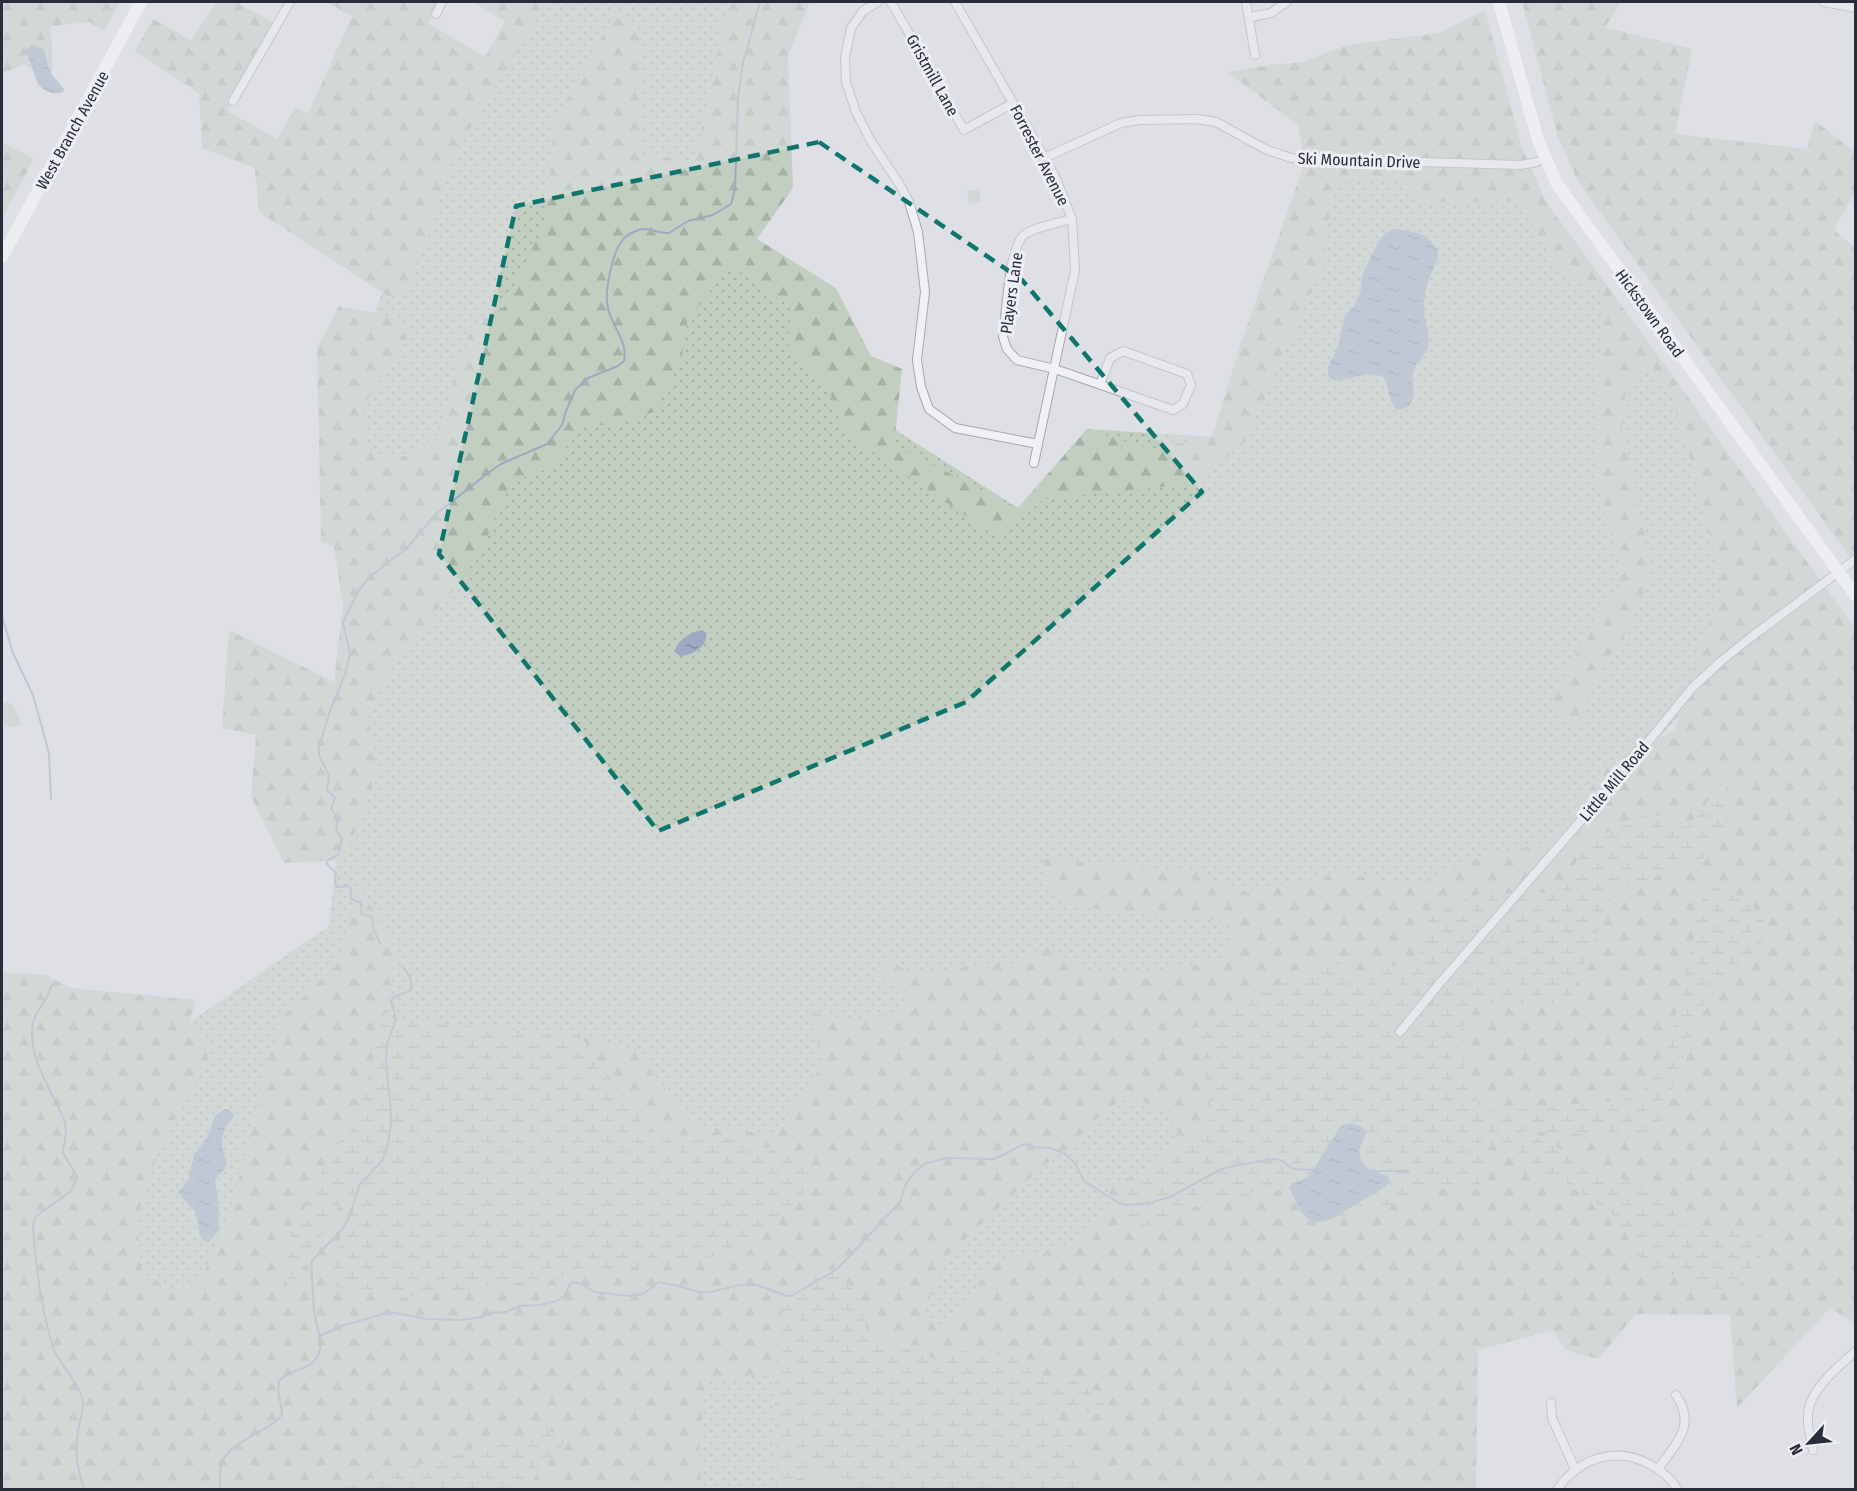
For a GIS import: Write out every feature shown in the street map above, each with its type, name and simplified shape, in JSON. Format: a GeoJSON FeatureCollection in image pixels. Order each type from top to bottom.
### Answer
{"type":"FeatureCollection","features":[{"type":"Feature","properties":{"kind":"street","name":"West Branch Avenue"},"geometry":{"type":"LineString","coordinates":[[2,257],[141,2]]}},
{"type":"Feature","properties":{"kind":"street"},"geometry":{"type":"LineString","coordinates":[[233,101],[290,2]]}},
{"type":"Feature","properties":{"kind":"street"},"geometry":{"type":"LineString","coordinates":[[436,14],[442,2]]}},
{"type":"Feature","properties":{"kind":"street"},"geometry":{"type":"LineString","coordinates":[[878,2],[864,11],[851,28],[844,58],[846,82],[856,112],[872,143],[909,202],[918,232],[925,292],[917,360],[921,387],[929,409],[955,428],[1038,444]]}},
{"type":"Feature","properties":{"kind":"street","name":"Gristmill Lane"},"geometry":{"type":"LineString","coordinates":[[891,2],[964,130],[1013,103]]}},
{"type":"Feature","properties":{"kind":"street","name":"Forrester Avenue"},"geometry":{"type":"LineString","coordinates":[[955,2],[1055,176],[1072,219],[1075,270],[1034,463]]}},
{"type":"Feature","properties":{"kind":"street"},"geometry":{"type":"LineString","coordinates":[[1246,2],[1255,55]]}},
{"type":"Feature","properties":{"kind":"street"},"geometry":{"type":"LineString","coordinates":[[1250,17],[1271,13],[1287,2]]}},
{"type":"Feature","properties":{"kind":"street","name":"Hickstown Road"},"geometry":{"type":"LineString","coordinates":[[1499,2],[1538,140],[1545,159],[1566,197],[1856,596]]}},
{"type":"Feature","properties":{"kind":"street"},"geometry":{"type":"LineString","coordinates":[[1824,2],[1856,8]]}},
{"type":"Feature","properties":{"kind":"street","name":"Ski Mountain Drive"},"geometry":{"type":"LineString","coordinates":[[1044,158],[1121,123],[1140,120],[1197,119],[1216,122],[1265,149],[1291,158],[1519,165],[1533,164],[1545,159]]}},
{"type":"Feature","properties":{"kind":"street","name":"Players Lane"},"geometry":{"type":"LineString","coordinates":[[1055,369],[1017,360],[1007,349],[1003,337],[1008,292],[1015,249],[1023,235],[1072,219]]}},
{"type":"Feature","properties":{"kind":"street"},"geometry":{"type":"LineString","coordinates":[[1055,369],[1100,385],[1173,410],[1183,404],[1191,385],[1187,374],[1123,351],[1110,358],[1100,385]]}},
{"type":"Feature","properties":{"kind":"street","name":"Little Mill Road"},"geometry":{"type":"LineString","coordinates":[[1400,1032],[1630,764],[1692,688],[1750,638],[1856,559]]}},
{"type":"Feature","properties":{"kind":"street"},"geometry":{"type":"LineString","coordinates":[[1813,1450],[1808,1416],[1810,1404],[1815,1394],[1837,1368],[1856,1351]]}},
{"type":"Feature","properties":{"kind":"street"},"geometry":{"type":"LineString","coordinates":[[1658,1469],[1683,1432],[1685,1417],[1682,1404],[1676,1395]]}},
{"type":"Feature","properties":{"kind":"street"},"geometry":{"type":"LineString","coordinates":[[1551,1403],[1551,1418],[1575,1469]]}},
{"type":"Feature","properties":{"kind":"street"},"geometry":{"type":"LineString","coordinates":[[1557,1490],[1575,1469],[1606,1455],[1628,1455],[1643,1460],[1658,1469],[1678,1490]]}},
{"type":"Feature","properties":{"kind":"highlighted area"},"geometry":{"type":"Polygon","coordinates":[[[819,142],[1022,280],[1202,492],[966,702],[658,831],[439,554],[516,206],[819,142]]]}},
{"type":"Feature","properties":{"kind":"green space"},"geometry":{"type":"Polygon","coordinates":[[[2,2],[120,2],[104,31],[89,22],[51,26],[53,84],[24,64],[2,74],[2,2]]]}},
{"type":"Feature","properties":{"kind":"green space"},"geometry":{"type":"Polygon","coordinates":[[[217,2],[236,2],[281,27],[227,111],[277,139],[296,107],[308,114],[352,16],[327,2],[440,2],[428,23],[485,57],[505,21],[473,2],[547,2],[451,160],[411,283],[391,298],[259,212],[255,168],[202,148],[199,93],[135,51],[153,19],[191,40],[217,2]]]}},
{"type":"Feature","properties":{"kind":"green space"},"geometry":{"type":"Polygon","coordinates":[[[533,2],[749,2],[733,232],[828,313],[872,415],[1018,508],[1087,429],[1212,437],[1355,113],[1546,202],[1691,401],[1748,547],[1680,715],[1439,984],[925,1489],[2,1490],[2,1351],[172,1034],[329,926],[350,736],[363,484],[349,377],[403,241],[533,2]]]}},
{"type":"Feature","properties":{"kind":"green space"},"geometry":{"type":"Polygon","coordinates":[[[729,2],[810,2],[788,57],[793,188],[757,239],[836,288],[871,356],[902,369],[894,445],[1018,508],[1087,429],[1150,449],[1212,437],[1240,346],[1305,162],[1298,125],[1227,72],[1303,62],[1347,45],[1439,33],[1485,10],[1522,148],[1546,202],[1855,628],[1855,1323],[1830,1308],[1737,1408],[1730,1315],[1636,1314],[1598,1359],[1566,1350],[1553,1330],[1478,1350],[1476,1487],[1478,1489],[1083,1489],[1083,1459],[1044,1410],[1115,1415],[1046,1382],[1033,1360],[959,1350],[935,1360],[867,1332],[857,1293],[785,1293],[774,1374],[710,1379],[699,1441],[701,1489],[516,1489],[533,1480],[545,1429],[335,1489],[9,1490],[2,1477],[2,972],[46,975],[71,988],[196,1000],[188,1028],[215,1044],[158,1151],[137,1218],[142,1274],[173,1289],[199,1283],[229,1217],[279,1020],[336,966],[360,887],[397,951],[384,1018],[354,1126],[331,1151],[289,1293],[354,1178],[330,1287],[407,1298],[747,1252],[815,1181],[719,1135],[679,1144],[646,1127],[580,1036],[635,1050],[692,1125],[774,1135],[824,1063],[810,1013],[854,1019],[903,1012],[902,993],[873,972],[892,962],[916,975],[980,964],[1019,964],[1045,945],[1085,971],[1167,970],[1222,959],[1235,940],[1226,921],[1075,907],[1042,882],[1045,859],[1193,872],[1247,892],[1341,873],[1413,885],[1483,856],[1546,843],[1609,765],[1675,730],[1698,653],[1722,585],[1692,465],[1668,385],[1645,371],[1626,387],[1622,426],[1652,570],[1622,639],[1585,702],[1579,723],[1572,727],[1553,710],[1556,692],[1608,596],[1617,595],[1619,563],[1595,475],[1602,290],[1560,274],[1520,201],[1419,202],[1395,178],[1334,184],[1322,269],[1243,444],[1191,484],[1044,499],[997,537],[846,434],[829,390],[789,348],[790,306],[731,266],[688,319],[681,361],[654,412],[620,423],[582,427],[551,468],[512,481],[478,557],[381,683],[368,718],[377,776],[344,860],[284,863],[251,797],[256,735],[222,728],[229,630],[334,682],[343,606],[334,547],[321,541],[317,349],[339,306],[397,317],[411,333],[363,406],[364,443],[381,456],[410,456],[436,436],[472,325],[503,308],[544,225],[555,121],[615,13],[640,36],[643,154],[694,162],[729,2]],[[1726,781],[1687,827],[1650,813],[1587,842],[1560,893],[1479,894],[1419,961],[1391,967],[1360,980],[1188,1032],[1200,1037],[1213,1117],[1130,1185],[1118,1186],[1127,1233],[1223,1196],[1289,1189],[1392,1205],[1435,1186],[1475,1191],[1491,1170],[1482,1140],[1494,1135],[1544,1184],[1563,1181],[1612,1214],[1649,1267],[1763,1230],[1688,1231],[1669,1202],[1521,1130],[1654,1138],[1704,1003],[1759,957],[1706,883],[1673,1029],[1647,1086],[1623,1101],[1480,1111],[1456,1039],[1477,1004],[1568,1003],[1613,893],[1708,856],[1726,781]],[[1121,1100],[1104,1112],[1040,1169],[941,1262],[940,1271],[926,1307],[927,1322],[945,1324],[960,1313],[980,1281],[998,1263],[1014,1257],[1044,1253],[1076,1242],[1112,1209],[1107,1181],[1120,1180],[1139,1174],[1170,1150],[1178,1131],[1167,1115],[1147,1103],[1121,1100]]]}},
{"type":"Feature","properties":{"kind":"green space"},"geometry":{"type":"Polygon","coordinates":[[[1522,2],[1621,2],[1605,27],[1692,49],[1675,134],[1807,149],[1815,121],[1855,152],[1855,197],[1852,197],[1834,230],[1855,248],[1855,564],[1579,183],[1558,137],[1522,2]]]}},
{"type":"Feature","properties":{"kind":"green space"},"geometry":{"type":"Polygon","coordinates":[[[2,142],[34,159],[2,218],[2,142]]]}},
{"type":"Feature","properties":{"kind":"green space"},"geometry":{"type":"Polygon","coordinates":[[[979,189],[981,202],[969,204],[967,191],[979,189]]]}},
{"type":"Feature","properties":{"kind":"green space"},"geometry":{"type":"Polygon","coordinates":[[[8,702],[15,709],[21,721],[21,724],[12,728],[2,723],[2,704],[8,702]]]}},
{"type":"Feature","properties":{"kind":"green space"},"geometry":{"type":"Polygon","coordinates":[[[1726,780],[1727,824],[1708,856],[1613,893],[1568,1003],[1477,1004],[1456,1039],[1480,1111],[1623,1101],[1647,1086],[1673,1029],[1706,882],[1752,906],[1765,923],[1759,957],[1704,1003],[1654,1138],[1523,1131],[1669,1202],[1688,1231],[1763,1230],[1761,1271],[1727,1293],[1648,1267],[1612,1214],[1563,1181],[1544,1184],[1494,1135],[1482,1140],[1491,1170],[1475,1191],[1435,1186],[1392,1205],[1315,1222],[1289,1189],[1223,1196],[1126,1234],[1117,1186],[1130,1185],[1213,1117],[1200,1037],[1187,1031],[1335,958],[1360,980],[1391,967],[1418,961],[1428,915],[1479,894],[1560,893],[1587,842],[1650,813],[1687,827],[1726,780]]]}},
{"type":"Feature","properties":{"kind":"green space"},"geometry":{"type":"Polygon","coordinates":[[[384,1018],[580,1036],[646,1127],[679,1144],[719,1135],[795,1155],[815,1181],[747,1252],[407,1298],[330,1286],[353,1181],[289,1294],[282,1254],[331,1151],[354,1126],[384,1018]]]}},
{"type":"Feature","properties":{"kind":"green space"},"geometry":{"type":"Polygon","coordinates":[[[837,1272],[857,1293],[868,1332],[935,1359],[959,1350],[1034,1360],[1046,1382],[1078,1380],[1116,1415],[1045,1410],[1083,1459],[1083,1489],[845,1489],[815,1472],[794,1480],[795,1489],[781,1489],[776,1483],[774,1374],[785,1293],[837,1272]]]}},
{"type":"Feature","properties":{"kind":"green space"},"geometry":{"type":"Polygon","coordinates":[[[545,1429],[568,1438],[533,1480],[516,1489],[335,1489],[545,1429]]]}},
{"type":"Feature","properties":{"kind":"green space"},"geometry":{"type":"Polygon","coordinates":[[[815,1472],[845,1489],[795,1489],[794,1480],[815,1472]]]}},
{"type":"Feature","properties":{"kind":"water"},"geometry":{"type":"Polygon","coordinates":[[[32,44],[44,50],[52,75],[64,89],[63,92],[49,92],[38,84],[26,51],[32,44]]]}},
{"type":"Feature","properties":{"kind":"water"},"geometry":{"type":"Polygon","coordinates":[[[1394,229],[1425,236],[1438,251],[1424,301],[1428,347],[1413,372],[1413,400],[1405,408],[1398,410],[1390,398],[1383,376],[1368,374],[1336,381],[1330,379],[1328,373],[1328,367],[1338,347],[1345,315],[1354,306],[1361,290],[1362,275],[1379,241],[1385,233],[1394,229]]]}},
{"type":"Feature","properties":{"kind":"water"},"geometry":{"type":"Polygon","coordinates":[[[703,630],[706,640],[700,648],[680,656],[675,652],[678,644],[685,637],[703,630]]]}},
{"type":"Feature","properties":{"kind":"water"},"geometry":{"type":"Polygon","coordinates":[[[225,1109],[235,1115],[226,1127],[223,1136],[222,1146],[226,1165],[215,1180],[219,1230],[210,1241],[206,1242],[199,1233],[195,1212],[178,1193],[189,1178],[194,1155],[208,1136],[214,1118],[225,1109]]]}},
{"type":"Feature","properties":{"kind":"water"},"geometry":{"type":"Polygon","coordinates":[[[1350,1123],[1362,1127],[1366,1132],[1359,1151],[1365,1166],[1388,1176],[1390,1180],[1385,1187],[1331,1219],[1314,1221],[1308,1219],[1300,1210],[1289,1189],[1293,1184],[1310,1175],[1338,1130],[1342,1125],[1350,1123]]]}},
{"type":"Feature","properties":{"kind":"waterway"},"geometry":{"type":"LineString","coordinates":[[380,943],[374,931],[372,917],[362,914],[361,903],[351,899],[349,886],[337,887],[336,873],[326,863],[338,855],[342,839],[336,830],[338,818],[331,809],[335,798],[327,790],[329,775],[319,754],[319,747],[350,654],[343,623],[358,591],[371,576],[408,547],[435,515],[501,464],[547,444],[562,425],[575,390],[588,378],[618,366],[624,361],[624,347],[610,315],[607,301],[612,264],[618,247],[624,239],[631,233],[642,229],[669,233],[688,221],[713,215],[731,204],[735,189],[738,97],[743,63],[760,2]]}},
{"type":"Feature","properties":{"kind":"waterway"},"geometry":{"type":"LineString","coordinates":[[2,597],[2,607]]}},
{"type":"Feature","properties":{"kind":"waterway"},"geometry":{"type":"LineString","coordinates":[[2,616],[13,653],[33,695],[46,742],[49,754],[51,799]]}},
{"type":"Feature","properties":{"kind":"waterway"},"geometry":{"type":"LineString","coordinates":[[220,1490],[220,1469],[225,1457],[239,1443],[275,1422],[282,1415],[278,1391],[279,1381],[310,1365],[318,1355],[320,1342],[315,1314],[312,1261],[343,1228],[360,1184],[382,1161],[388,1144],[391,1124],[386,1064],[387,1044],[396,1019],[391,1001],[395,996],[412,988],[410,977],[402,966]]}},
{"type":"Feature","properties":{"kind":"waterway"},"geometry":{"type":"LineString","coordinates":[[52,985],[34,1019],[32,1036],[37,1062],[65,1122],[63,1153],[77,1176],[71,1191],[35,1217],[33,1228],[40,1288],[49,1333],[56,1354],[78,1389],[83,1404],[77,1434],[77,1451],[84,1490]]}},
{"type":"Feature","properties":{"kind":"waterway"},"geometry":{"type":"LineString","coordinates":[[319,1336],[342,1326],[390,1312],[427,1319],[462,1320],[495,1312],[503,1313],[520,1306],[541,1305],[556,1301],[566,1295],[569,1285],[573,1282],[582,1284],[594,1292],[629,1296],[643,1294],[659,1282],[699,1292],[710,1292],[740,1285],[757,1285],[791,1296],[836,1270],[900,1202],[906,1184],[924,1164],[945,1158],[995,1159],[1024,1144],[1050,1148],[1064,1153],[1075,1163],[1084,1181],[1117,1202],[1126,1205],[1149,1203],[1170,1197],[1221,1169],[1233,1166],[1274,1159],[1281,1160],[1293,1169],[1314,1170]]}},
{"type":"Feature","properties":{"kind":"waterway"},"geometry":{"type":"LineString","coordinates":[[1368,1171],[1409,1171]]}}]}
